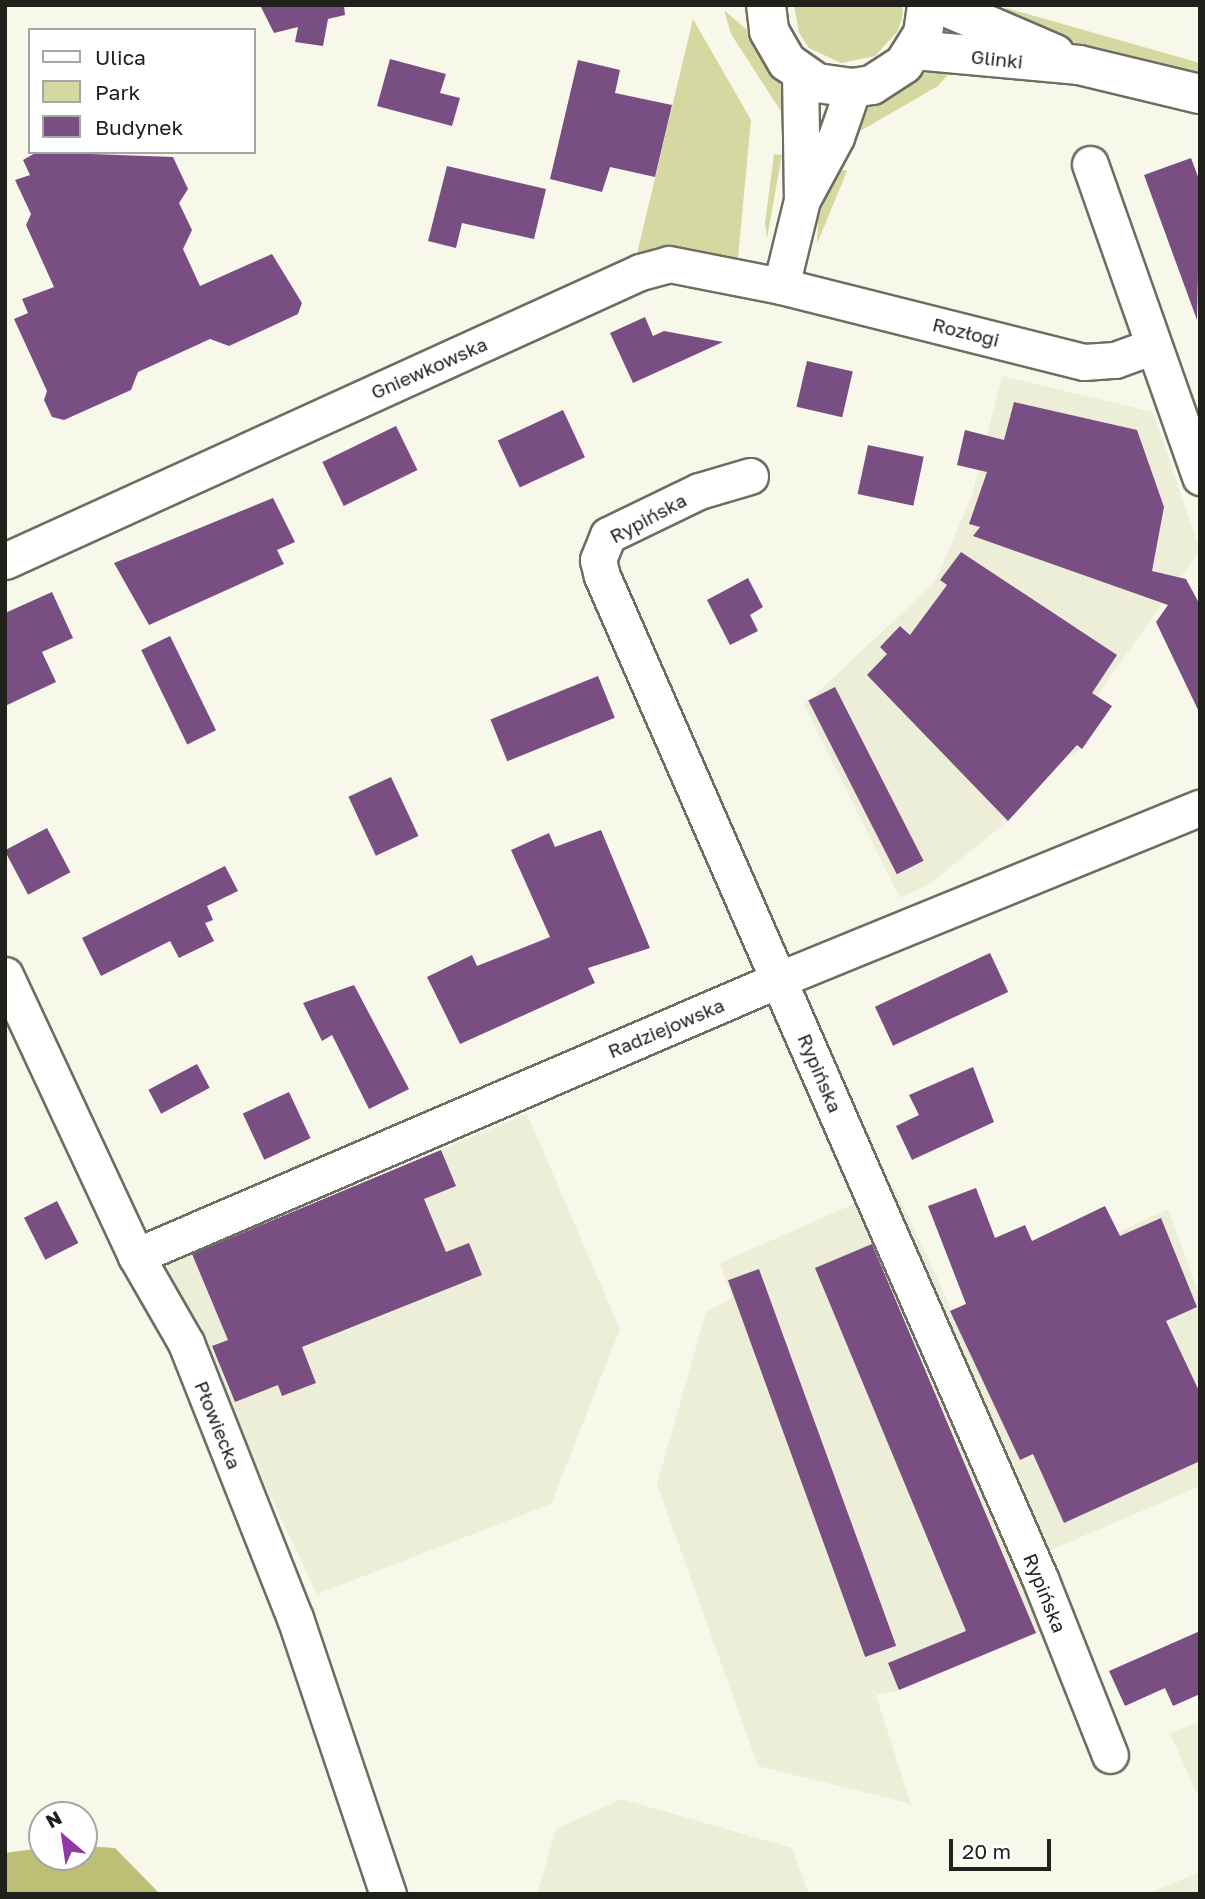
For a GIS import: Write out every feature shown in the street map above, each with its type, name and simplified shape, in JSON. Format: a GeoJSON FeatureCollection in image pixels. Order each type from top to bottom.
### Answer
{"type":"FeatureCollection","features":[{"type":"Feature","properties":{"kind":"street"},"geometry":{"type":"LineString","coordinates":[[760,8],[776,48],[800,74],[835,88],[853,88],[889,76],[915,50],[927,5]]}},
{"type":"Feature","properties":{"kind":"street","name":"Glinki"},"geometry":{"type":"LineString","coordinates":[[941,5],[1079,65]]}},
{"type":"Feature","properties":{"kind":"street","name":"Glinki"},"geometry":{"type":"LineString","coordinates":[[915,50],[1079,65],[1200,94]]}},
{"type":"Feature","properties":{"kind":"street"},"geometry":{"type":"LineString","coordinates":[[781,286],[802,200],[800,74]]}},
{"type":"Feature","properties":{"kind":"street"},"geometry":{"type":"LineString","coordinates":[[802,200],[836,137],[853,88]]}},
{"type":"Feature","properties":{"kind":"street"},"geometry":{"type":"LineString","coordinates":[[1090,164],[1151,347],[1200,477]]}},
{"type":"Feature","properties":{"kind":"street","name":"Gniewkowska"},"geometry":{"type":"LineString","coordinates":[[5,561],[640,272],[682,265],[781,286]]}},
{"type":"Feature","properties":{"kind":"street","name":"Rozłogi"},"geometry":{"type":"LineString","coordinates":[[781,286],[1084,362],[1115,360],[1151,347]]}},
{"type":"Feature","properties":{"kind":"street","name":"Rypińska"},"geometry":{"type":"LineString","coordinates":[[750,476],[699,491],[621,528],[608,536],[597,560],[678,756],[780,979],[1035,1569],[1110,1755]]}},
{"type":"Feature","properties":{"kind":"street","name":"Radziejowska"},"geometry":{"type":"LineString","coordinates":[[136,1256],[780,979],[1200,808]]}},
{"type":"Feature","properties":{"kind":"street","name":"Płowiecka"},"geometry":{"type":"LineString","coordinates":[[5,975],[136,1256],[186,1343],[295,1618],[388,1894]]}},
{"type":"Feature","properties":{"kind":"shaded area"},"geometry":{"type":"Polygon","coordinates":[[[1002,376],[1153,412],[1200,550],[1097,696],[1112,706],[1082,749],[1065,759],[1008,821],[931,883],[900,898],[804,705],[935,582],[972,495],[1002,376]]]}},
{"type":"Feature","properties":{"kind":"shaded area"},"geometry":{"type":"Polygon","coordinates":[[[527,1114],[620,1329],[551,1504],[317,1594],[161,1266],[527,1114]]]}},
{"type":"Feature","properties":{"kind":"shaded area"},"geometry":{"type":"Polygon","coordinates":[[[894,1186],[952,1310],[1168,1209],[1200,1297],[1200,1486],[1016,1565],[1044,1630],[899,1690],[877,1695],[873,1686],[911,1804],[758,1766],[657,1484],[706,1312],[732,1298],[720,1263],[894,1186]]]}},
{"type":"Feature","properties":{"kind":"shaded area"},"geometry":{"type":"Polygon","coordinates":[[[1200,1721],[1200,1800],[1170,1734],[1200,1721]]]}},
{"type":"Feature","properties":{"kind":"shaded area"},"geometry":{"type":"Polygon","coordinates":[[[622,1799],[792,1848],[809,1894],[537,1894],[556,1829],[622,1799]]]}},
{"type":"Feature","properties":{"kind":"shaded area"},"geometry":{"type":"Polygon","coordinates":[[[1200,1872],[1200,1894],[1147,1894],[1200,1872]]]}},
{"type":"Feature","properties":{"kind":"green space"},"geometry":{"type":"Polygon","coordinates":[[[794,5],[902,5],[903,14],[898,31],[875,56],[841,63],[809,48],[799,33],[794,5]]]}},
{"type":"Feature","properties":{"kind":"green space"},"geometry":{"type":"Polygon","coordinates":[[[1006,8],[1200,63],[1200,74],[1065,40],[1003,19],[1006,8]]]}},
{"type":"Feature","properties":{"kind":"green space"},"geometry":{"type":"Polygon","coordinates":[[[724,10],[754,36],[782,88],[786,119],[731,34],[724,10]]]}},
{"type":"Feature","properties":{"kind":"green space"},"geometry":{"type":"Polygon","coordinates":[[[693,19],[751,120],[738,258],[636,258],[693,19]]]}},
{"type":"Feature","properties":{"kind":"green space"},"geometry":{"type":"Polygon","coordinates":[[[953,69],[938,86],[855,134],[859,117],[873,102],[926,73],[953,69]]]}},
{"type":"Feature","properties":{"kind":"green space"},"geometry":{"type":"Polygon","coordinates":[[[774,154],[782,155],[767,238],[765,223],[774,154]]]}},
{"type":"Feature","properties":{"kind":"green space"},"geometry":{"type":"Polygon","coordinates":[[[836,168],[847,171],[817,244],[818,219],[836,168]]]}},
{"type":"Feature","properties":{"kind":"green space"},"geometry":{"type":"Polygon","coordinates":[[[98,1847],[115,1848],[160,1894],[5,1894],[5,1853],[28,1850],[28,1871],[98,1871],[98,1847]]]}},
{"type":"Feature","properties":{"kind":"building"},"geometry":{"type":"Polygon","coordinates":[[[260,5],[344,5],[345,15],[328,19],[323,46],[295,42],[298,27],[274,33],[260,5]]]}},
{"type":"Feature","properties":{"kind":"building"},"geometry":{"type":"Polygon","coordinates":[[[390,59],[446,74],[440,93],[460,98],[452,126],[377,106],[390,59]]]}},
{"type":"Feature","properties":{"kind":"building"},"geometry":{"type":"Polygon","coordinates":[[[578,60],[620,70],[615,93],[672,105],[655,177],[610,167],[602,192],[550,179],[578,60]]]}},
{"type":"Feature","properties":{"kind":"building"},"geometry":{"type":"Polygon","coordinates":[[[34,154],[173,157],[188,189],[179,203],[192,230],[183,249],[200,286],[272,254],[302,303],[298,314],[229,346],[210,339],[138,372],[131,390],[64,420],[52,417],[44,400],[47,391],[14,319],[28,313],[22,299],[54,287],[26,225],[31,214],[15,180],[30,175],[23,160],[34,154]]]}},
{"type":"Feature","properties":{"kind":"building"},"geometry":{"type":"Polygon","coordinates":[[[1191,158],[1200,182],[1197,320],[1144,175],[1191,158]]]}},
{"type":"Feature","properties":{"kind":"building"},"geometry":{"type":"Polygon","coordinates":[[[447,166],[546,189],[534,239],[462,223],[456,248],[428,241],[447,166]]]}},
{"type":"Feature","properties":{"kind":"building"},"geometry":{"type":"Polygon","coordinates":[[[645,317],[653,336],[664,331],[723,342],[633,383],[610,333],[645,317]]]}},
{"type":"Feature","properties":{"kind":"building"},"geometry":{"type":"Polygon","coordinates":[[[807,361],[853,372],[842,417],[796,407],[807,361]]]}},
{"type":"Feature","properties":{"kind":"building"},"geometry":{"type":"Polygon","coordinates":[[[1014,402],[1137,430],[1164,507],[1152,571],[1186,579],[1200,605],[1200,714],[1156,622],[1168,605],[973,536],[980,527],[969,524],[987,472],[957,465],[965,430],[1004,440],[1014,402]]]}},
{"type":"Feature","properties":{"kind":"building"},"geometry":{"type":"Polygon","coordinates":[[[563,410],[585,457],[520,488],[498,440],[563,410]]]}},
{"type":"Feature","properties":{"kind":"building"},"geometry":{"type":"Polygon","coordinates":[[[396,426],[417,470],[344,506],[322,462],[396,426]]]}},
{"type":"Feature","properties":{"kind":"building"},"geometry":{"type":"Polygon","coordinates":[[[868,445],[924,457],[913,506],[858,494],[868,445]]]}},
{"type":"Feature","properties":{"kind":"building"},"geometry":{"type":"Polygon","coordinates":[[[273,498],[295,542],[277,550],[284,564],[149,625],[114,563],[273,498]]]}},
{"type":"Feature","properties":{"kind":"building"},"geometry":{"type":"Polygon","coordinates":[[[961,552],[1117,655],[1092,693],[1112,706],[1082,749],[1077,745],[1008,821],[867,675],[887,654],[880,647],[900,626],[910,635],[947,585],[940,580],[961,552]]]}},
{"type":"Feature","properties":{"kind":"building"},"geometry":{"type":"Polygon","coordinates":[[[748,578],[763,607],[750,615],[758,631],[730,645],[707,600],[748,578]]]}},
{"type":"Feature","properties":{"kind":"building"},"geometry":{"type":"Polygon","coordinates":[[[52,592],[73,638],[42,652],[56,682],[5,706],[5,613],[52,592]]]}},
{"type":"Feature","properties":{"kind":"building"},"geometry":{"type":"Polygon","coordinates":[[[170,636],[216,730],[187,744],[141,650],[170,636]]]}},
{"type":"Feature","properties":{"kind":"building"},"geometry":{"type":"Polygon","coordinates":[[[598,676],[615,718],[507,761],[490,719],[598,676]]]}},
{"type":"Feature","properties":{"kind":"building"},"geometry":{"type":"Polygon","coordinates":[[[835,687],[924,861],[897,874],[808,701],[835,687]]]}},
{"type":"Feature","properties":{"kind":"building"},"geometry":{"type":"Polygon","coordinates":[[[391,777],[418,836],[376,856],[348,797],[391,777]]]}},
{"type":"Feature","properties":{"kind":"building"},"geometry":{"type":"Polygon","coordinates":[[[47,828],[70,872],[28,895],[5,850],[47,828]]]}},
{"type":"Feature","properties":{"kind":"building"},"geometry":{"type":"Polygon","coordinates":[[[601,830],[650,948],[588,968],[595,983],[460,1044],[427,977],[472,955],[477,966],[550,937],[511,850],[549,833],[555,847],[601,830]]]}},
{"type":"Feature","properties":{"kind":"building"},"geometry":{"type":"Polygon","coordinates":[[[225,866],[238,891],[207,906],[213,920],[205,923],[214,941],[179,958],[170,941],[101,976],[82,938],[225,866]]]}},
{"type":"Feature","properties":{"kind":"building"},"geometry":{"type":"Polygon","coordinates":[[[990,953],[1008,992],[893,1046],[875,1007],[990,953]]]}},
{"type":"Feature","properties":{"kind":"building"},"geometry":{"type":"Polygon","coordinates":[[[354,985],[409,1089],[369,1109],[332,1035],[322,1041],[303,1003],[354,985]]]}},
{"type":"Feature","properties":{"kind":"building"},"geometry":{"type":"Polygon","coordinates":[[[197,1064],[210,1088],[161,1114],[148,1090],[197,1064]]]}},
{"type":"Feature","properties":{"kind":"building"},"geometry":{"type":"Polygon","coordinates":[[[973,1067],[994,1122],[912,1160],[896,1126],[919,1115],[909,1095],[973,1067]]]}},
{"type":"Feature","properties":{"kind":"building"},"geometry":{"type":"Polygon","coordinates":[[[289,1092],[311,1138],[264,1160],[243,1114],[289,1092]]]}},
{"type":"Feature","properties":{"kind":"building"},"geometry":{"type":"Polygon","coordinates":[[[441,1150],[456,1186],[424,1199],[446,1252],[469,1243],[482,1275],[302,1347],[316,1383],[282,1396],[278,1385],[235,1402],[212,1346],[228,1340],[192,1254],[441,1150]]]}},
{"type":"Feature","properties":{"kind":"building"},"geometry":{"type":"Polygon","coordinates":[[[976,1188],[995,1238],[1025,1225],[1032,1241],[1105,1206],[1120,1236],[1161,1218],[1197,1307],[1166,1321],[1200,1393],[1200,1461],[1064,1523],[1033,1454],[1020,1460],[950,1311],[966,1304],[928,1206],[976,1188]]]}},
{"type":"Feature","properties":{"kind":"building"},"geometry":{"type":"Polygon","coordinates":[[[57,1201],[78,1243],[45,1260],[24,1218],[57,1201]]]}},
{"type":"Feature","properties":{"kind":"building"},"geometry":{"type":"Polygon","coordinates":[[[872,1244],[1036,1633],[899,1690],[888,1663],[966,1631],[815,1268],[872,1244]]]}},
{"type":"Feature","properties":{"kind":"building"},"geometry":{"type":"Polygon","coordinates":[[[759,1269],[896,1646],[865,1657],[728,1280],[759,1269]]]}},
{"type":"Feature","properties":{"kind":"building"},"geometry":{"type":"Polygon","coordinates":[[[1200,1631],[1200,1694],[1173,1706],[1165,1688],[1125,1706],[1109,1671],[1200,1631]]]}}]}
